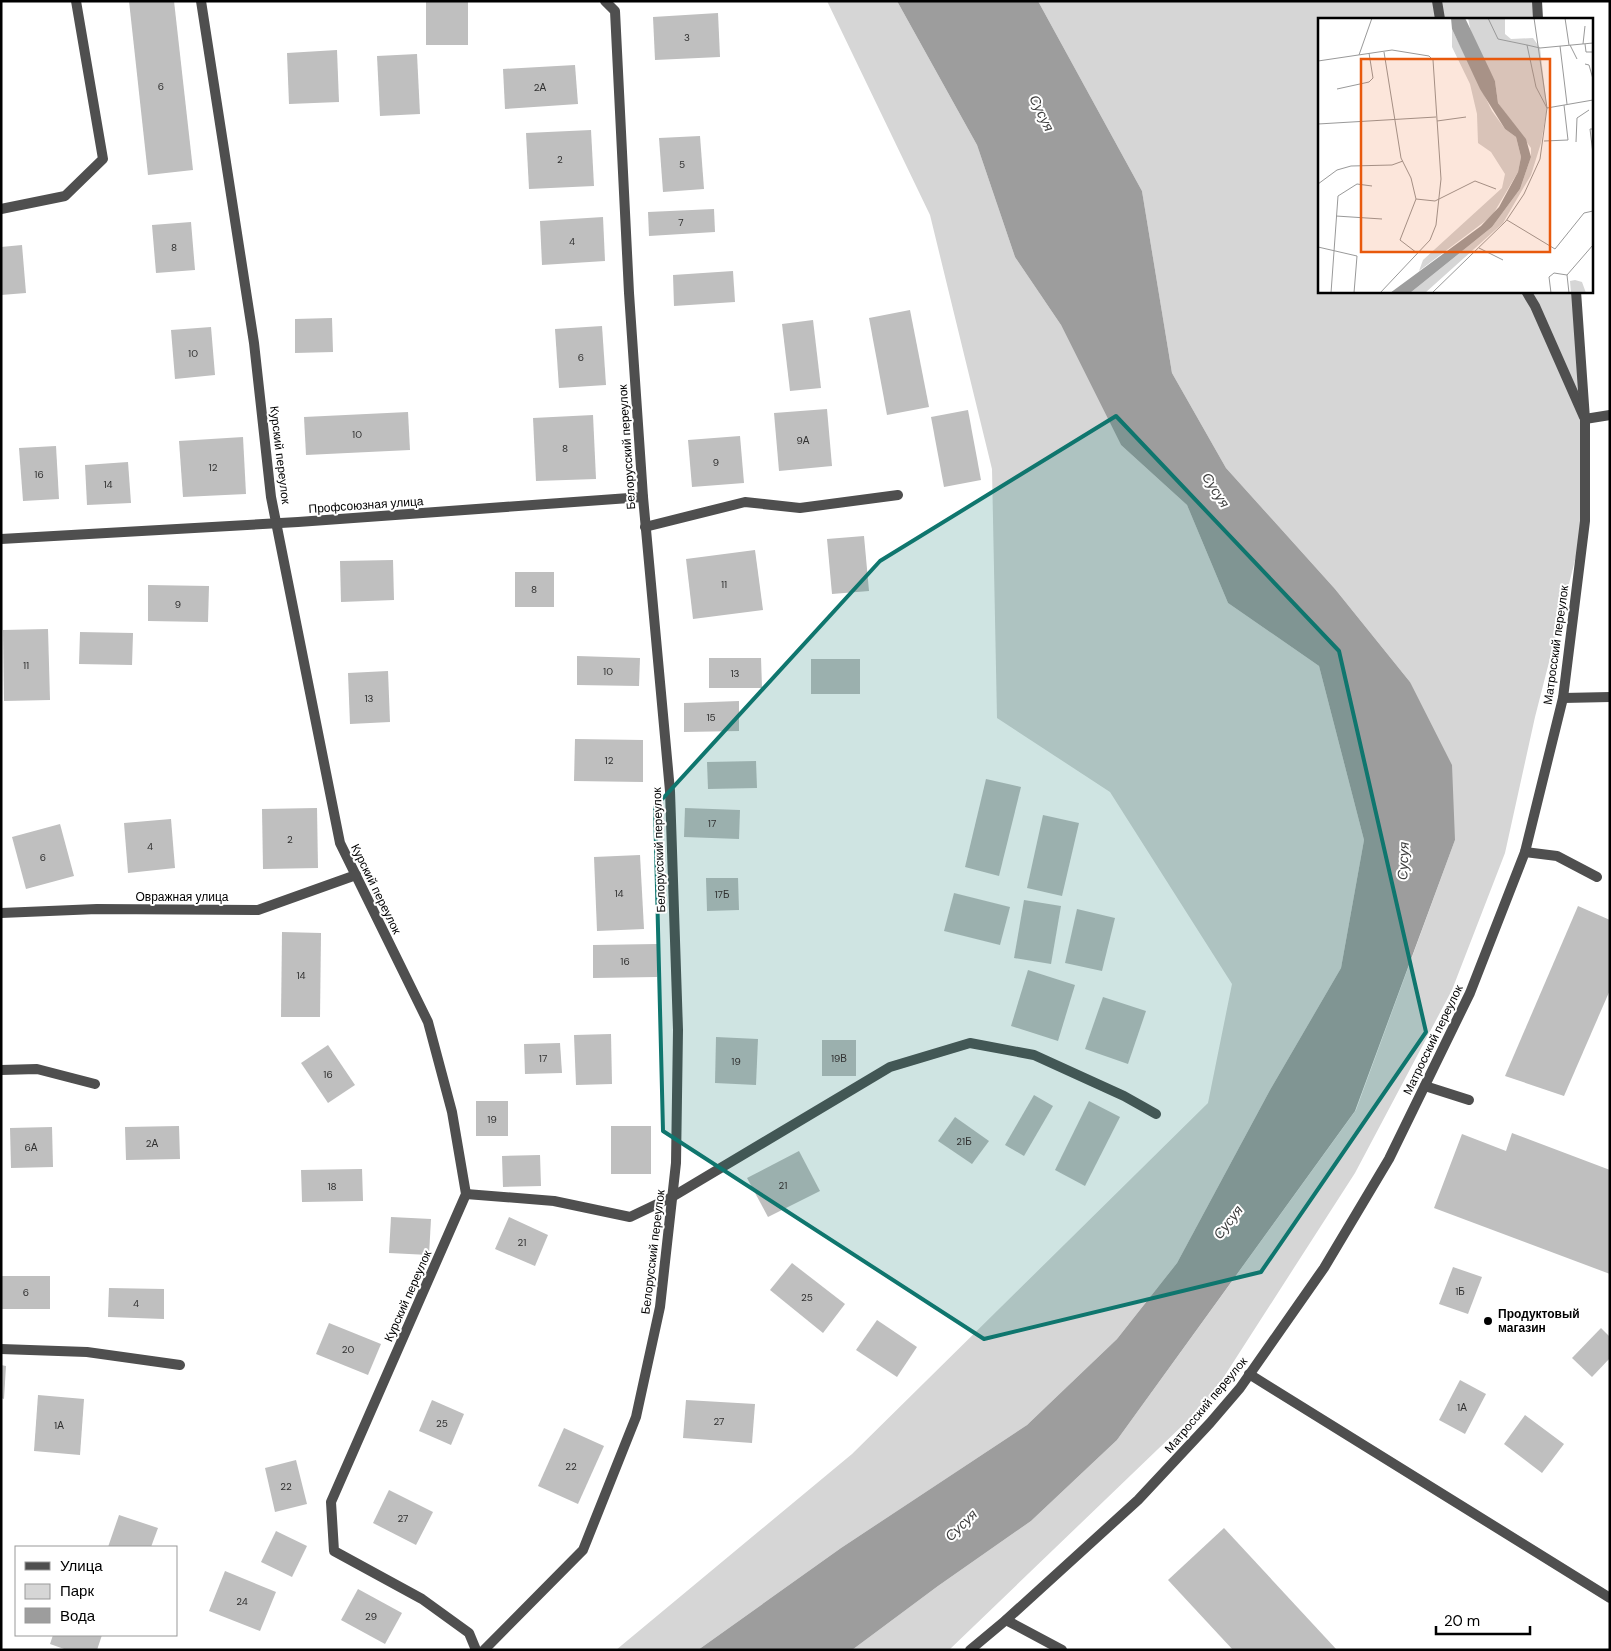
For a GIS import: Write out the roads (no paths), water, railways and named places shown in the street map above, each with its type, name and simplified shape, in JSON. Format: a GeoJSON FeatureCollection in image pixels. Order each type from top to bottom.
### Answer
{"type":"FeatureCollection","features":[{"type":"Feature","properties":{"kind":"street"},"geometry":{"type":"LineString","coordinates":[[1,209],[65,196],[103,159],[76,1]]}},
{"type":"Feature","properties":{"kind":"street","name":"Курский переулок"},"geometry":{"type":"LineString","coordinates":[[201,1],[254,343],[271,497],[278,524],[340,843],[428,1022],[452,1112],[466,1194],[331,1502],[334,1551],[422,1599],[470,1633],[476,1650]]}},
{"type":"Feature","properties":{"kind":"street","name":"Белорусский переулок"},"geometry":{"type":"LineString","coordinates":[[484,1650],[583,1550],[636,1417],[660,1307],[676,1162],[678,1030],[670,791],[642,497],[628,293],[615,11],[605,1]]}},
{"type":"Feature","properties":{"kind":"street"},"geometry":{"type":"LineString","coordinates":[[1437,1],[1440,18]]}},
{"type":"Feature","properties":{"kind":"street"},"geometry":{"type":"LineString","coordinates":[[1537,1],[1538,18]]}},
{"type":"Feature","properties":{"kind":"street"},"geometry":{"type":"LineString","coordinates":[[1527,292],[1535,306],[1585,419],[1610,415]]}},
{"type":"Feature","properties":{"kind":"street","name":"Матросский переулок"},"geometry":{"type":"LineString","coordinates":[[970,1650],[1006,1620],[1138,1500],[1210,1423],[1250,1374],[1324,1268],[1389,1159],[1470,994],[1525,852],[1563,698],[1585,521],[1585,419],[1576,292]]}},
{"type":"Feature","properties":{"kind":"street"},"geometry":{"type":"LineString","coordinates":[[645,527],[745,502],[800,508],[898,495]]}},
{"type":"Feature","properties":{"kind":"street","name":"Профсоюзная улица"},"geometry":{"type":"LineString","coordinates":[[1,539],[278,524],[642,497]]}},
{"type":"Feature","properties":{"kind":"street"},"geometry":{"type":"LineString","coordinates":[[1563,698],[1610,697]]}},
{"type":"Feature","properties":{"kind":"street"},"geometry":{"type":"LineString","coordinates":[[1525,852],[1557,856],[1597,877]]}},
{"type":"Feature","properties":{"kind":"street","name":"Овражная улица"},"geometry":{"type":"LineString","coordinates":[[1,913],[97,909],[258,910],[356,875]]}},
{"type":"Feature","properties":{"kind":"street"},"geometry":{"type":"LineString","coordinates":[[466,1194],[554,1201],[630,1217],[672,1197],[890,1067],[970,1043],[1034,1055],[1124,1096],[1156,1114]]}},
{"type":"Feature","properties":{"kind":"street"},"geometry":{"type":"LineString","coordinates":[[1,1070],[37,1069],[95,1084]]}},
{"type":"Feature","properties":{"kind":"street"},"geometry":{"type":"LineString","coordinates":[[1425,1086],[1469,1100]]}},
{"type":"Feature","properties":{"kind":"street"},"geometry":{"type":"LineString","coordinates":[[1,1349],[87,1352],[180,1365]]}},
{"type":"Feature","properties":{"kind":"street"},"geometry":{"type":"LineString","coordinates":[[1250,1374],[1610,1598]]}},
{"type":"Feature","properties":{"kind":"street"},"geometry":{"type":"LineString","coordinates":[[1006,1620],[1062,1650]]}},
{"type":"Feature","properties":{"kind":"water","name":"Сусуя"},"geometry":{"type":"Polygon","coordinates":[[[897,1],[1038,1],[1142,191],[1172,373],[1226,468],[1335,589],[1410,682],[1452,765],[1455,840],[1355,1111],[1117,1440],[1031,1521],[938,1586],[852,1650],[698,1650],[841,1548],[1027,1425],[1117,1339],[1177,1263],[1270,1090],[1341,968],[1364,840],[1319,666],[1228,603],[1187,505],[1121,445],[1061,325],[1015,257],[977,145],[897,1]]]}},
{"type":"Feature","properties":{"kind":"place","name":"Продуктовый магазин"},"geometry":{"type":"Point","coordinates":[1488,1321]}}]}
